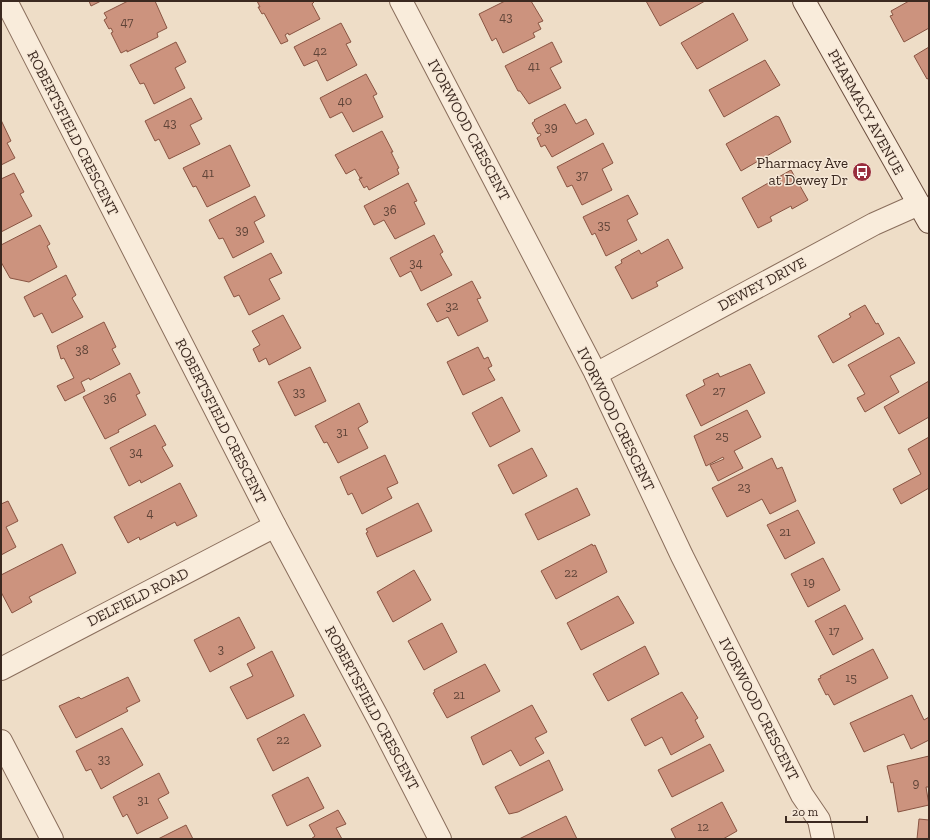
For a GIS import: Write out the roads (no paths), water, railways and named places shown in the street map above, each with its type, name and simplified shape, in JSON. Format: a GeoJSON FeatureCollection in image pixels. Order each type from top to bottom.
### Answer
{"type":"FeatureCollection","features":[{"type":"Feature","properties":{"kind":"street","name":"ROBERTSFIELD CRESCENT"},"geometry":{"type":"LineString","coordinates":[[6,1],[275,526],[379,720],[440,839]]}},
{"type":"Feature","properties":{"kind":"street","name":"IVORWOOD CRESCENT"},"geometry":{"type":"LineString","coordinates":[[401,1],[596,374],[685,564],[802,795],[819,820],[823,839]]}},
{"type":"Feature","properties":{"kind":"street","name":"PHARMACY AVENUE"},"geometry":{"type":"LineString","coordinates":[[804,1],[926,208]]}},
{"type":"Feature","properties":{"kind":"street","name":"DEWEY DRIVE"},"geometry":{"type":"LineString","coordinates":[[596,374],[874,224],[926,208]]}},
{"type":"Feature","properties":{"kind":"street","name":"DELFIELD ROAD"},"geometry":{"type":"LineString","coordinates":[[1,669],[275,526]]}},
{"type":"Feature","properties":{"kind":"street"},"geometry":{"type":"LineString","coordinates":[[1,741],[52,839]]}},
{"type":"Feature","properties":{"kind":"place","name":"Pharmacy Ave at Dewey Dr"},"geometry":{"type":"Point","coordinates":[862,172]}}]}
